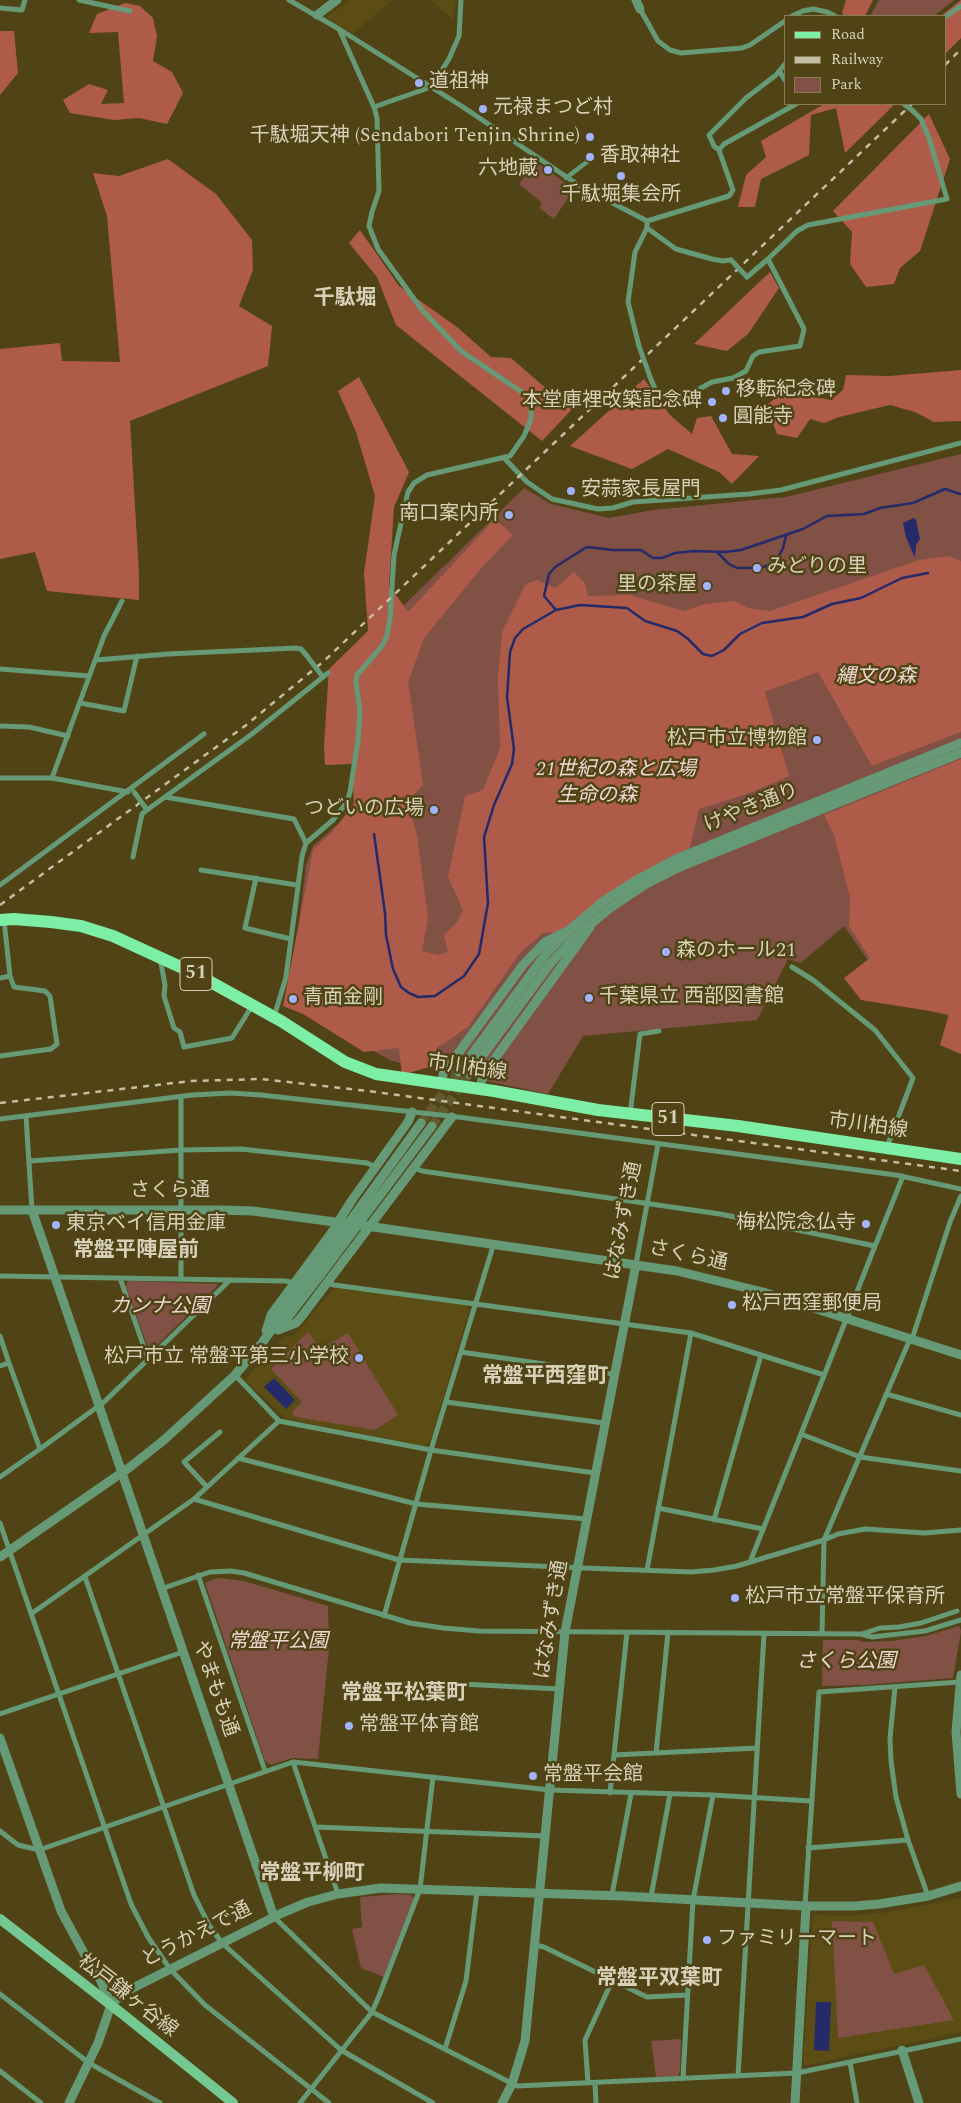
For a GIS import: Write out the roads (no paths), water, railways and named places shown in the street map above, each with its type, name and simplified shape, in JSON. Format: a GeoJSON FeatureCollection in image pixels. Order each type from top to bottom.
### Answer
{"type":"FeatureCollection","features":[{"type":"Feature","properties":{"kind":"main road","name":"市川柏線"},"geometry":{"type":"LineString","coordinates":[[2,926],[51,922],[96,930],[198,975],[274,1017],[345,1062],[361,1069],[393,1077],[480,1089],[630,1114],[738,1126],[961,1159]]}},
{"type":"Feature","properties":{"kind":"main road","name":"松戸鎌ヶ谷線"},"geometry":{"type":"LineString","coordinates":[[0,1919],[233,2103]]}},
{"type":"Feature","properties":{"kind":"street"},"geometry":{"type":"LineString","coordinates":[[0,8],[22,10],[25,0]]}},
{"type":"Feature","properties":{"kind":"street"},"geometry":{"type":"LineString","coordinates":[[79,0],[130,11]]}},
{"type":"Feature","properties":{"kind":"street"},"geometry":{"type":"LineString","coordinates":[[289,0],[317,15],[431,87],[566,178],[647,221],[698,207],[732,193],[733,190],[719,150],[714,146],[709,135],[746,98],[780,71],[784,65]]}},
{"type":"Feature","properties":{"kind":"street"},"geometry":{"type":"LineString","coordinates":[[317,15],[337,0]]}},
{"type":"Feature","properties":{"kind":"street"},"geometry":{"type":"LineString","coordinates":[[374,107],[431,87],[449,59],[459,36],[461,0]]}},
{"type":"Feature","properties":{"kind":"street"},"geometry":{"type":"LineString","coordinates":[[638,4],[658,41],[670,50],[681,53],[742,48],[750,45],[784,22]]}},
{"type":"Feature","properties":{"kind":"street"},"geometry":{"type":"LineString","coordinates":[[946,16],[961,6]]}},
{"type":"Feature","properties":{"kind":"street"},"geometry":{"type":"LineString","coordinates":[[794,15],[803,11],[819,10],[832,15]]}},
{"type":"Feature","properties":{"kind":"street"},"geometry":{"type":"LineString","coordinates":[[803,11],[806,15]]}},
{"type":"Feature","properties":{"kind":"street"},"geometry":{"type":"LineString","coordinates":[[274,1017],[281,999],[286,977],[299,867],[306,843],[333,820],[346,802],[350,792],[360,712],[356,682],[357,675],[382,646],[387,636],[390,619],[394,554],[411,487],[417,480],[427,476],[505,459],[510,456],[524,436],[531,419],[531,403],[526,395],[461,351],[444,335],[378,249],[371,233],[369,222],[379,191],[377,118],[374,107],[339,29]]}},
{"type":"Feature","properties":{"kind":"street"},"geometry":{"type":"LineString","coordinates":[[780,71],[784,78]]}},
{"type":"Feature","properties":{"kind":"street"},"geometry":{"type":"LineString","coordinates":[[719,150],[724,144],[794,105]]}},
{"type":"Feature","properties":{"kind":"street"},"geometry":{"type":"LineString","coordinates":[[647,228],[676,249],[722,261],[731,260],[747,277],[796,231],[808,225],[947,199],[930,138],[921,119],[905,105]]}},
{"type":"Feature","properties":{"kind":"street"},"geometry":{"type":"LineString","coordinates":[[566,178],[592,158]]}},
{"type":"Feature","properties":{"kind":"street"},"geometry":{"type":"LineString","coordinates":[[647,221],[647,228],[635,252],[628,302],[639,346],[656,391],[672,400],[681,400],[712,382],[733,378],[746,372],[753,356],[759,352],[800,346],[804,329],[768,259]]}},
{"type":"Feature","properties":{"kind":"street"},"geometry":{"type":"LineString","coordinates":[[505,459],[527,482],[552,499],[578,506],[613,508],[633,502],[781,490],[961,443]]}},
{"type":"Feature","properties":{"kind":"street"},"geometry":{"type":"LineString","coordinates":[[52,778],[104,636],[122,601]]}},
{"type":"Feature","properties":{"kind":"street"},"geometry":{"type":"LineString","coordinates":[[96,660],[137,656],[296,648],[307,656],[323,677]]}},
{"type":"Feature","properties":{"kind":"street"},"geometry":{"type":"LineString","coordinates":[[80,704],[124,711],[137,656]]}},
{"type":"Feature","properties":{"kind":"street"},"geometry":{"type":"LineString","coordinates":[[0,669],[90,676]]}},
{"type":"Feature","properties":{"kind":"street"},"geometry":{"type":"LineString","coordinates":[[133,857],[142,814],[146,809],[266,723],[328,673]]}},
{"type":"Feature","properties":{"kind":"street"},"geometry":{"type":"LineString","coordinates":[[0,726],[28,727],[68,736]]}},
{"type":"Feature","properties":{"kind":"street"},"geometry":{"type":"LineString","coordinates":[[0,885],[131,791],[204,734]]}},
{"type":"Feature","properties":{"kind":"street","name":"けやき通り"},"geometry":{"type":"LineString","coordinates":[[571,935],[605,900],[640,878],[676,859],[961,743]]}},
{"type":"Feature","properties":{"kind":"street","name":"けやき通り"},"geometry":{"type":"LineString","coordinates":[[571,935],[646,884],[680,867],[961,753]]}},
{"type":"Feature","properties":{"kind":"street"},"geometry":{"type":"LineString","coordinates":[[0,778],[52,778],[131,791],[146,809]]}},
{"type":"Feature","properties":{"kind":"street"},"geometry":{"type":"LineString","coordinates":[[165,797],[294,819],[306,843]]}},
{"type":"Feature","properties":{"kind":"street"},"geometry":{"type":"LineString","coordinates":[[201,870],[297,885]]}},
{"type":"Feature","properties":{"kind":"street"},"geometry":{"type":"LineString","coordinates":[[256,878],[246,928],[291,939]]}},
{"type":"Feature","properties":{"kind":"street"},"geometry":{"type":"LineString","coordinates":[[480,1089],[483,1075],[587,934],[592,922]]}},
{"type":"Feature","properties":{"kind":"street"},"geometry":{"type":"LineString","coordinates":[[0,1056],[51,1050],[57,1044],[50,996],[45,991],[14,987],[10,976],[2,926]]}},
{"type":"Feature","properties":{"kind":"street"},"geometry":{"type":"LineString","coordinates":[[442,1084],[443,1074],[523,965],[545,942],[555,935],[571,935]]}},
{"type":"Feature","properties":{"kind":"street"},"geometry":{"type":"LineString","coordinates":[[459,1072],[545,955],[571,935]]}},
{"type":"Feature","properties":{"kind":"street"},"geometry":{"type":"LineString","coordinates":[[468,1074],[571,935]]}},
{"type":"Feature","properties":{"kind":"street"},"geometry":{"type":"LineString","coordinates":[[162,959],[160,963],[165,985],[164,996],[174,1028],[180,1032],[184,1047],[232,1038],[253,1006]]}},
{"type":"Feature","properties":{"kind":"street"},"geometry":{"type":"LineString","coordinates":[[792,966],[875,1030],[913,1078],[886,1149]]}},
{"type":"Feature","properties":{"kind":"street"},"geometry":{"type":"LineString","coordinates":[[0,978],[10,976]]}},
{"type":"Feature","properties":{"kind":"street"},"geometry":{"type":"LineString","coordinates":[[630,1114],[640,1034],[659,1031]]}},
{"type":"Feature","properties":{"kind":"street"},"geometry":{"type":"LineString","coordinates":[[0,1119],[181,1097],[231,1093],[412,1112],[903,1176],[961,1189]]}},
{"type":"Feature","properties":{"kind":"street"},"geometry":{"type":"LineString","coordinates":[[181,1097],[181,1278]]}},
{"type":"Feature","properties":{"kind":"street"},"geometry":{"type":"LineString","coordinates":[[262,1343],[271,1315],[340,1222],[408,1122],[412,1112]]}},
{"type":"Feature","properties":{"kind":"street"},"geometry":{"type":"LineString","coordinates":[[26,1116],[32,1210]]}},
{"type":"Feature","properties":{"kind":"street"},"geometry":{"type":"LineString","coordinates":[[278,1330],[296,1323],[452,1117]]}},
{"type":"Feature","properties":{"kind":"street"},"geometry":{"type":"LineString","coordinates":[[0,1557],[122,1473],[164,1440],[235,1375],[262,1343],[279,1316],[421,1123]]}},
{"type":"Feature","properties":{"kind":"street"},"geometry":{"type":"LineString","coordinates":[[262,1343],[278,1330],[320,1278],[432,1126]]}},
{"type":"Feature","properties":{"kind":"street","name":"はなみずき通"},"geometry":{"type":"LineString","coordinates":[[502,2103],[512,2084],[525,2041],[565,1632],[658,1144]]}},
{"type":"Feature","properties":{"kind":"street"},"geometry":{"type":"LineString","coordinates":[[30,1160],[181,1150],[250,1150],[367,1163],[376,1168]]}},
{"type":"Feature","properties":{"kind":"street"},"geometry":{"type":"LineString","coordinates":[[414,1168],[422,1171],[720,1214],[875,1246]]}},
{"type":"Feature","properties":{"kind":"street"},"geometry":{"type":"LineString","coordinates":[[750,1562],[903,1176]]}},
{"type":"Feature","properties":{"kind":"street"},"geometry":{"type":"LineString","coordinates":[[822,1634],[824,1540],[911,1339],[950,1222],[961,1196]]}},
{"type":"Feature","properties":{"kind":"street","name":"さくら通"},"geometry":{"type":"LineString","coordinates":[[0,1210],[181,1209],[254,1212],[340,1222],[636,1264],[720,1280],[961,1355]]}},
{"type":"Feature","properties":{"kind":"street","name":"やまもも通"},"geometry":{"type":"LineString","coordinates":[[32,1210],[274,1917]]}},
{"type":"Feature","properties":{"kind":"street"},"geometry":{"type":"LineString","coordinates":[[384,1616],[431,1450],[494,1243]]}},
{"type":"Feature","properties":{"kind":"street"},"geometry":{"type":"LineString","coordinates":[[0,1276],[181,1278],[285,1282],[294,1284]]}},
{"type":"Feature","properties":{"kind":"street"},"geometry":{"type":"LineString","coordinates":[[120,1278],[148,1360]]}},
{"type":"Feature","properties":{"kind":"street"},"geometry":{"type":"LineString","coordinates":[[0,1477],[98,1406],[230,1280]]}},
{"type":"Feature","properties":{"kind":"street"},"geometry":{"type":"LineString","coordinates":[[327,1282],[334,1285],[691,1333],[824,1375]]}},
{"type":"Feature","properties":{"kind":"street"},"geometry":{"type":"LineString","coordinates":[[647,1570],[691,1333]]}},
{"type":"Feature","properties":{"kind":"street"},"geometry":{"type":"LineString","coordinates":[[0,1336],[40,1449]]}},
{"type":"Feature","properties":{"kind":"street"},"geometry":{"type":"LineString","coordinates":[[461,1352],[614,1374]]}},
{"type":"Feature","properties":{"kind":"street"},"geometry":{"type":"LineString","coordinates":[[714,1520],[761,1355]]}},
{"type":"Feature","properties":{"kind":"street"},"geometry":{"type":"LineString","coordinates":[[0,1366],[9,1363]]}},
{"type":"Feature","properties":{"kind":"street"},"geometry":{"type":"LineString","coordinates":[[235,1375],[279,1421],[431,1450],[595,1473]]}},
{"type":"Feature","properties":{"kind":"street"},"geometry":{"type":"LineString","coordinates":[[886,1394],[961,1415]]}},
{"type":"Feature","properties":{"kind":"street"},"geometry":{"type":"LineString","coordinates":[[446,1402],[604,1422]]}},
{"type":"Feature","properties":{"kind":"street"},"geometry":{"type":"LineString","coordinates":[[32,1614],[194,1499],[279,1421]]}},
{"type":"Feature","properties":{"kind":"street"},"geometry":{"type":"LineString","coordinates":[[208,1486],[184,1462],[220,1432]]}},
{"type":"Feature","properties":{"kind":"street"},"geometry":{"type":"LineString","coordinates":[[801,1434],[860,1457],[961,1471]]}},
{"type":"Feature","properties":{"kind":"street"},"geometry":{"type":"LineString","coordinates":[[238,1458],[416,1504],[587,1519]]}},
{"type":"Feature","properties":{"kind":"street"},"geometry":{"type":"LineString","coordinates":[[194,1499],[399,1560],[690,1572],[714,1570],[750,1562],[838,1534],[865,1529],[925,1533],[961,1530]]}},
{"type":"Feature","properties":{"kind":"street"},"geometry":{"type":"LineString","coordinates":[[658,1508],[763,1530]]}},
{"type":"Feature","properties":{"kind":"street"},"geometry":{"type":"LineString","coordinates":[[0,1523],[131,1904],[148,1937],[170,1969],[205,2004],[329,2103]]}},
{"type":"Feature","properties":{"kind":"street"},"geometry":{"type":"LineString","coordinates":[[161,1589],[198,1575],[210,1572],[231,1571],[244,1573],[384,1616],[443,1628],[565,1632],[861,1634],[872,1637],[925,1631],[961,1620]]}},
{"type":"Feature","properties":{"kind":"street"},"geometry":{"type":"LineString","coordinates":[[198,1575],[265,1772]]}},
{"type":"Feature","properties":{"kind":"street"},"geometry":{"type":"LineString","coordinates":[[84,1577],[194,1895],[209,1925],[222,1943],[341,2050],[433,2103]]}},
{"type":"Feature","properties":{"kind":"street"},"geometry":{"type":"LineString","coordinates":[[861,1634],[880,1628],[920,1623],[957,1611]]}},
{"type":"Feature","properties":{"kind":"street"},"geometry":{"type":"LineString","coordinates":[[610,1793],[627,1632]]}},
{"type":"Feature","properties":{"kind":"street"},"geometry":{"type":"LineString","coordinates":[[656,1753],[668,1632]]}},
{"type":"Feature","properties":{"kind":"street"},"geometry":{"type":"LineString","coordinates":[[738,2076],[764,1634]]}},
{"type":"Feature","properties":{"kind":"street"},"geometry":{"type":"LineString","coordinates":[[0,1714],[183,1652]]}},
{"type":"Feature","properties":{"kind":"street"},"geometry":{"type":"LineString","coordinates":[[795,2103],[818,1692],[894,1687],[960,1678],[956,1752],[961,1794]]}},
{"type":"Feature","properties":{"kind":"street"},"geometry":{"type":"LineString","coordinates":[[384,1685],[461,1684],[560,1688]]}},
{"type":"Feature","properties":{"kind":"street"},"geometry":{"type":"LineString","coordinates":[[894,1687],[890,1738],[896,1797],[908,1840],[928,1896]]}},
{"type":"Feature","properties":{"kind":"street"},"geometry":{"type":"LineString","coordinates":[[0,1738],[61,1911],[100,1979],[111,2005],[98,2043],[69,2103]]}},
{"type":"Feature","properties":{"kind":"street"},"geometry":{"type":"LineString","coordinates":[[614,1755],[757,1748]]}},
{"type":"Feature","properties":{"kind":"street"},"geometry":{"type":"LineString","coordinates":[[293,1762],[338,1894]]}},
{"type":"Feature","properties":{"kind":"street"},"geometry":{"type":"LineString","coordinates":[[0,1831],[18,1845],[39,1850],[293,1762],[550,1790],[632,1794],[754,1796],[811,1800]]}},
{"type":"Feature","properties":{"kind":"street"},"geometry":{"type":"LineString","coordinates":[[300,2103],[372,2012],[420,1889],[433,1777]]}},
{"type":"Feature","properties":{"kind":"street"},"geometry":{"type":"LineString","coordinates":[[612,1895],[632,1794]]}},
{"type":"Feature","properties":{"kind":"street"},"geometry":{"type":"LineString","coordinates":[[652,1897],[670,1794]]}},
{"type":"Feature","properties":{"kind":"street"},"geometry":{"type":"LineString","coordinates":[[683,2078],[693,1900],[713,1795]]}},
{"type":"Feature","properties":{"kind":"street"},"geometry":{"type":"LineString","coordinates":[[316,1827],[546,1836]]}},
{"type":"Feature","properties":{"kind":"street"},"geometry":{"type":"LineString","coordinates":[[808,1848],[908,1840]]}},
{"type":"Feature","properties":{"kind":"street","name":"とうかえで通"},"geometry":{"type":"LineString","coordinates":[[111,2005],[123,1993],[274,1917],[308,1902],[338,1894],[381,1888],[612,1895],[806,1906],[879,1904],[928,1896],[961,1886]]}},
{"type":"Feature","properties":{"kind":"street"},"geometry":{"type":"LineString","coordinates":[[445,2049],[466,1981],[477,1891]]}},
{"type":"Feature","properties":{"kind":"street"},"geometry":{"type":"LineString","coordinates":[[274,1917],[372,2012],[512,2084],[524,2087],[797,2073],[961,2038]]}},
{"type":"Feature","properties":{"kind":"street"},"geometry":{"type":"LineString","coordinates":[[535,1945],[544,1947],[647,1997],[688,1995]]}},
{"type":"Feature","properties":{"kind":"street"},"geometry":{"type":"LineString","coordinates":[[588,2083],[585,2040],[612,1981]]}},
{"type":"Feature","properties":{"kind":"street"},"geometry":{"type":"LineString","coordinates":[[0,1994],[89,2064],[160,2103]]}},
{"type":"Feature","properties":{"kind":"street"},"geometry":{"type":"LineString","coordinates":[[902,2050],[919,2103]]}},
{"type":"Feature","properties":{"kind":"street"},"geometry":{"type":"LineString","coordinates":[[850,2062],[857,2103]]}},
{"type":"Feature","properties":{"kind":"street"},"geometry":{"type":"LineString","coordinates":[[0,2071],[41,2103]]}},
{"type":"Feature","properties":{"kind":"street"},"geometry":{"type":"LineString","coordinates":[[595,2083],[596,2103]]}},
{"type":"Feature","properties":{"kind":"waterway"},"geometry":{"type":"LineString","coordinates":[[556,610],[544,596],[549,574],[555,567],[587,547],[613,550],[641,550],[653,558],[662,558],[675,553],[694,551],[725,552],[741,550],[803,529],[827,516],[864,514],[880,508],[913,503],[945,489],[960,494]]}},
{"type":"Feature","properties":{"kind":"waterway"},"geometry":{"type":"LineString","coordinates":[[717,552],[729,564],[737,568],[761,568],[776,562],[783,548],[786,536]]}},
{"type":"Feature","properties":{"kind":"waterway"},"geometry":{"type":"LineString","coordinates":[[374,834],[385,913],[386,935],[393,969],[401,987],[409,993],[418,997],[435,996],[464,976],[479,954],[488,903],[484,837],[494,805],[512,764],[514,749],[507,697],[510,652],[515,638],[523,629],[556,610],[580,605],[627,608],[645,621],[677,631],[703,654],[712,656],[724,650],[740,634],[762,623],[803,617],[832,604],[861,598],[902,578],[928,573]]}},
{"type":"Feature","properties":{"kind":"tunnel"},"geometry":{"type":"LineString","coordinates":[[421,1123],[459,1072]]}},
{"type":"Feature","properties":{"kind":"tunnel"},"geometry":{"type":"LineString","coordinates":[[432,1126],[469,1074]]}},
{"type":"Feature","properties":{"kind":"railway"},"geometry":{"type":"LineString","coordinates":[[946,64],[961,49]]}},
{"type":"Feature","properties":{"kind":"railway"},"geometry":{"type":"LineString","coordinates":[[0,905],[245,726],[324,661],[911,105]]}},
{"type":"Feature","properties":{"kind":"railway"},"geometry":{"type":"LineString","coordinates":[[0,1103],[191,1081],[261,1079],[368,1091],[961,1171]]}},
{"type":"Feature","properties":{"kind":"place","name":"道祖神"},"geometry":{"type":"Point","coordinates":[419,83]}},
{"type":"Feature","properties":{"kind":"place","name":"元禄まつど村"},"geometry":{"type":"Point","coordinates":[483,109]}},
{"type":"Feature","properties":{"kind":"place","name":"千駄堀天神 (Sendabori Tenjin Shrine)"},"geometry":{"type":"Point","coordinates":[590,137]}},
{"type":"Feature","properties":{"kind":"place","name":"香取神社"},"geometry":{"type":"Point","coordinates":[590,157]}},
{"type":"Feature","properties":{"kind":"place","name":"六地蔵"},"geometry":{"type":"Point","coordinates":[548,170]}},
{"type":"Feature","properties":{"kind":"place","name":"千駄堀集会所"},"geometry":{"type":"Point","coordinates":[621,176]}},
{"type":"Feature","properties":{"kind":"place","name":"移転紀念碑"},"geometry":{"type":"Point","coordinates":[726,391]}},
{"type":"Feature","properties":{"kind":"place","name":"本堂庫裡改築記念碑"},"geometry":{"type":"Point","coordinates":[712,402]}},
{"type":"Feature","properties":{"kind":"place","name":"圓能寺"},"geometry":{"type":"Point","coordinates":[723,418]}},
{"type":"Feature","properties":{"kind":"place","name":"安蒜家長屋門"},"geometry":{"type":"Point","coordinates":[571,491]}},
{"type":"Feature","properties":{"kind":"place","name":"南口案内所"},"geometry":{"type":"Point","coordinates":[509,515]}},
{"type":"Feature","properties":{"kind":"place","name":"みどりの里"},"geometry":{"type":"Point","coordinates":[757,568]}},
{"type":"Feature","properties":{"kind":"place","name":"里の茶屋"},"geometry":{"type":"Point","coordinates":[707,586]}},
{"type":"Feature","properties":{"kind":"place","name":"松戸市立博物館"},"geometry":{"type":"Point","coordinates":[817,740]}},
{"type":"Feature","properties":{"kind":"place","name":"つどいの広場"},"geometry":{"type":"Point","coordinates":[434,810]}},
{"type":"Feature","properties":{"kind":"place","name":"森のホール21"},"geometry":{"type":"Point","coordinates":[666,952]}},
{"type":"Feature","properties":{"kind":"place","name":"千葉県立 西部図書館"},"geometry":{"type":"Point","coordinates":[589,998]}},
{"type":"Feature","properties":{"kind":"place","name":"青面金剛"},"geometry":{"type":"Point","coordinates":[293,999]}},
{"type":"Feature","properties":{"kind":"place","name":"梅松院念仏寺"},"geometry":{"type":"Point","coordinates":[866,1224]}},
{"type":"Feature","properties":{"kind":"place","name":"東京ベイ信用金庫"},"geometry":{"type":"Point","coordinates":[56,1225]}},
{"type":"Feature","properties":{"kind":"place","name":"松戸西窪郵便局"},"geometry":{"type":"Point","coordinates":[732,1305]}},
{"type":"Feature","properties":{"kind":"place","name":"松戸市立 常盤平第三小学校"},"geometry":{"type":"Point","coordinates":[359,1358]}},
{"type":"Feature","properties":{"kind":"place","name":"松戸市立常盤平保育所"},"geometry":{"type":"Point","coordinates":[735,1598]}},
{"type":"Feature","properties":{"kind":"place","name":"常盤平体育館"},"geometry":{"type":"Point","coordinates":[349,1726]}},
{"type":"Feature","properties":{"kind":"place","name":"常盤平会館"},"geometry":{"type":"Point","coordinates":[533,1776]}},
{"type":"Feature","properties":{"kind":"place","name":"ファミリーマート"},"geometry":{"type":"Point","coordinates":[707,1940]}},
{"type":"Feature","properties":{"kind":"district","name":"千駄堀"},"geometry":{"type":"Point","coordinates":[345,300]}},
{"type":"Feature","properties":{"kind":"district","name":"常盤平陣屋前"},"geometry":{"type":"Point","coordinates":[136,1252]}},
{"type":"Feature","properties":{"kind":"district","name":"常盤平西窪町"},"geometry":{"type":"Point","coordinates":[545,1378]}},
{"type":"Feature","properties":{"kind":"district","name":"常盤平松葉町"},"geometry":{"type":"Point","coordinates":[404,1695]}},
{"type":"Feature","properties":{"kind":"district","name":"常盤平柳町"},"geometry":{"type":"Point","coordinates":[312,1875]}},
{"type":"Feature","properties":{"kind":"district","name":"常盤平双葉町"},"geometry":{"type":"Point","coordinates":[659,1980]}},
{"type":"Feature","properties":{"kind":"park label","name":"縄文の森"},"geometry":{"type":"Point","coordinates":[876,678]}},
{"type":"Feature","properties":{"kind":"park label","name":"21世紀の森と広場"},"geometry":{"type":"Point","coordinates":[616,771]}},
{"type":"Feature","properties":{"kind":"park label","name":"生命の森"},"geometry":{"type":"Point","coordinates":[597,797]}},
{"type":"Feature","properties":{"kind":"park label","name":"カンナ公園"},"geometry":{"type":"Point","coordinates":[160,1308]}},
{"type":"Feature","properties":{"kind":"park label","name":"常盤平公園"},"geometry":{"type":"Point","coordinates":[278,1643]}},
{"type":"Feature","properties":{"kind":"park label","name":"さくら公園"},"geometry":{"type":"Point","coordinates":[846,1663]}}]}
